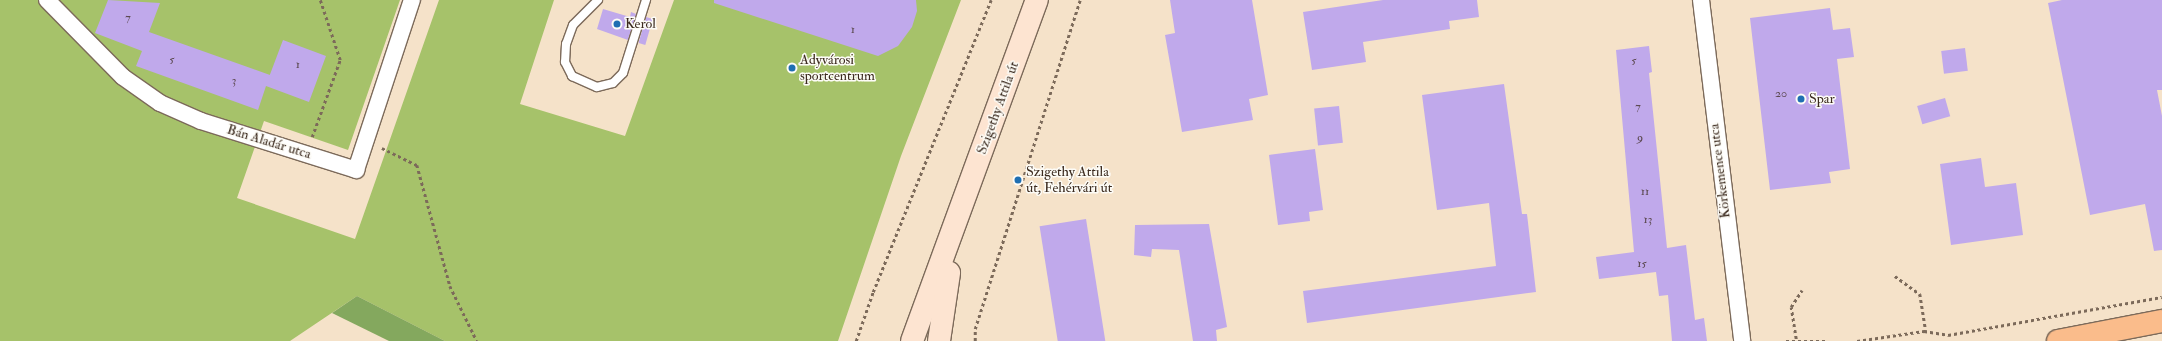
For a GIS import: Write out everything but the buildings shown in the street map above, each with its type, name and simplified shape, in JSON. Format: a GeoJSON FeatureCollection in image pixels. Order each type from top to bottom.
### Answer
{"type":"FeatureCollection","features":[{"type":"Feature","properties":{"kind":"main road"},"geometry":{"type":"LineString","coordinates":[[2058,341],[2086,338],[2162,321]]}},
{"type":"Feature","properties":{"kind":"street","name":"Bán Aladár utca"},"geometry":{"type":"LineString","coordinates":[[47,0],[123,77],[160,103],[201,121],[356,170],[412,0]]}},
{"type":"Feature","properties":{"kind":"street","name":"Szigethy Attila út"},"geometry":{"type":"LineString","coordinates":[[912,341],[960,216],[1037,0]]}},
{"type":"Feature","properties":{"kind":"street","name":"Körkemence utca"},"geometry":{"type":"LineString","coordinates":[[1701,0],[1742,341]]}},
{"type":"Feature","properties":{"kind":"street","name":"Szigethy Attila út"},"geometry":{"type":"LineString","coordinates":[[939,341],[960,216]]}},
{"type":"Feature","properties":{"kind":"lane"},"geometry":{"type":"LineString","coordinates":[[598,0],[573,25],[566,44],[565,62],[572,76],[598,87],[613,83],[623,73],[646,0]]}},
{"type":"Feature","properties":{"kind":"path"},"geometry":{"type":"LineString","coordinates":[[306,154],[340,60],[320,0]]}},
{"type":"Feature","properties":{"kind":"path"},"geometry":{"type":"LineString","coordinates":[[856,341],[872,292],[991,0]]}},
{"type":"Feature","properties":{"kind":"path"},"geometry":{"type":"LineString","coordinates":[[975,341],[975,329],[1080,0]]}},
{"type":"Feature","properties":{"kind":"path"},"geometry":{"type":"LineString","coordinates":[[366,139],[417,165],[450,286],[476,341]]}},
{"type":"Feature","properties":{"kind":"path"},"geometry":{"type":"LineString","coordinates":[[1895,276],[1920,294],[1926,331]]}},
{"type":"Feature","properties":{"kind":"path"},"geometry":{"type":"LineString","coordinates":[[1796,339],[1791,308],[1802,290]]}},
{"type":"Feature","properties":{"kind":"path"},"geometry":{"type":"LineString","coordinates":[[1857,341],[1926,331],[1948,335],[2162,297]]}},
{"type":"Feature","properties":{"kind":"path"},"geometry":{"type":"LineString","coordinates":[[1786,341],[1796,339],[1828,341]]}},
{"type":"Feature","properties":{"kind":"green space"},"geometry":{"type":"Polygon","coordinates":[[[0,0],[400,0],[348,150],[264,121],[237,198],[355,239],[439,0],[554,0],[520,104],[625,136],[674,0],[961,0],[901,156],[838,341],[445,341],[357,296],[290,341],[0,341],[0,0]]]}},
{"type":"Feature","properties":{"kind":"green space"},"geometry":{"type":"Polygon","coordinates":[[[357,296],[445,341],[389,341],[332,313],[357,296]]]}},
{"type":"Feature","properties":{"kind":"place","name":"Kerol"},"geometry":{"type":"Point","coordinates":[617,24]}},
{"type":"Feature","properties":{"kind":"place","name":"Adyvárosi sportcentrum"},"geometry":{"type":"Point","coordinates":[792,68]}},
{"type":"Feature","properties":{"kind":"place","name":"Spar"},"geometry":{"type":"Point","coordinates":[1801,99]}},
{"type":"Feature","properties":{"kind":"place","name":"Szigethy Attila út, Fehérvári út"},"geometry":{"type":"Point","coordinates":[1018,180]}}]}
